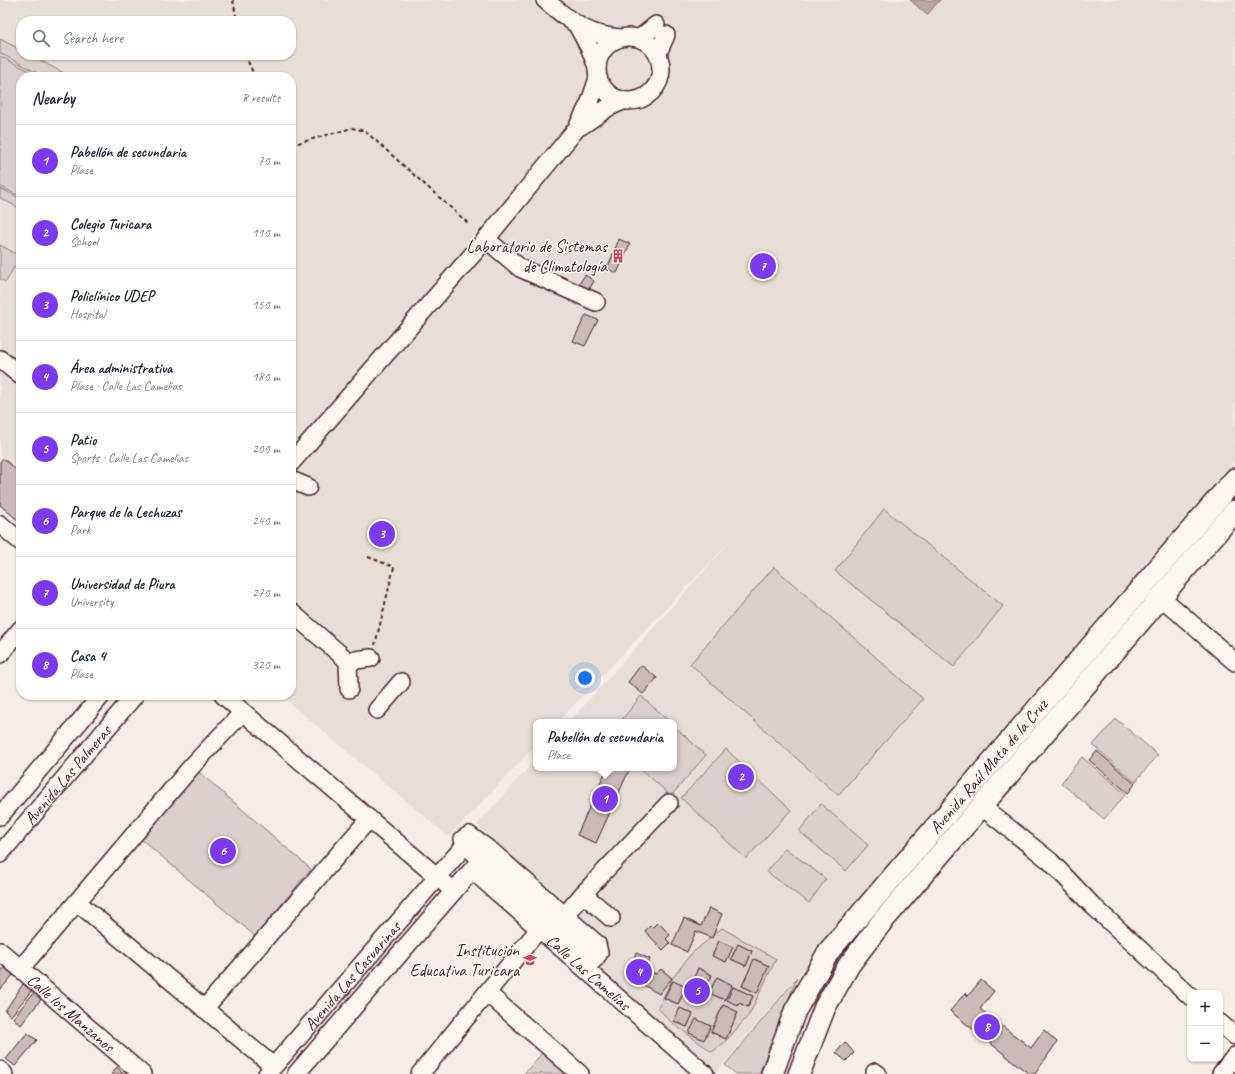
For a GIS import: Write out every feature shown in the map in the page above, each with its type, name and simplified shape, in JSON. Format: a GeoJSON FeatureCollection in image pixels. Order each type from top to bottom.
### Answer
{"type":"FeatureCollection","features":[{"type":"Feature","properties":{"kind":"main road","name":"Avenida Raúl Mata de la Cruz"},"geometry":{"type":"LineString","coordinates":[[772,1074],[795,1011],[808,986],[830,951],[1235,478]]}},
{"type":"Feature","properties":{"kind":"main road","name":"Avenida Raúl Mata de la Cruz"},"geometry":{"type":"LineString","coordinates":[[798,1074],[825,1007],[849,965],[881,922],[1235,511]]}},
{"type":"Feature","properties":{"kind":"street"},"geometry":{"type":"LineString","coordinates":[[545,0],[578,27],[601,36],[620,38]]}},
{"type":"Feature","properties":{"kind":"street"},"geometry":{"type":"LineString","coordinates":[[578,27],[590,49],[601,84],[610,95],[623,101]]}},
{"type":"Feature","properties":{"kind":"street"},"geometry":{"type":"LineString","coordinates":[[577,128],[609,107],[623,101],[641,99],[656,88],[662,71],[658,53],[661,30],[640,38]]}},
{"type":"Feature","properties":{"kind":"street"},"geometry":{"type":"LineString","coordinates":[[296,457],[486,240],[577,128],[590,102],[598,72],[598,59],[606,46],[626,36],[640,38],[647,42],[658,53]]}},
{"type":"Feature","properties":{"kind":"street"},"geometry":{"type":"LineString","coordinates":[[486,240],[520,268],[596,302]]}},
{"type":"Feature","properties":{"kind":"street"},"geometry":{"type":"LineString","coordinates":[[0,359],[16,372]]}},
{"type":"Feature","properties":{"kind":"street"},"geometry":{"type":"LineString","coordinates":[[296,482],[308,487]]}},
{"type":"Feature","properties":{"kind":"street"},"geometry":{"type":"LineString","coordinates":[[3,532],[16,539]]}},
{"type":"Feature","properties":{"kind":"street"},"geometry":{"type":"LineString","coordinates":[[1161,597],[1235,662]]}},
{"type":"Feature","properties":{"kind":"street"},"geometry":{"type":"LineString","coordinates":[[296,616],[348,661],[349,689]]}},
{"type":"Feature","properties":{"kind":"street"},"geometry":{"type":"LineString","coordinates":[[0,654],[16,635]]}},
{"type":"Feature","properties":{"kind":"street"},"geometry":{"type":"LineString","coordinates":[[348,661],[371,658]]}},
{"type":"Feature","properties":{"kind":"street"},"geometry":{"type":"LineString","coordinates":[[376,710],[401,682]]}},
{"type":"Feature","properties":{"kind":"street","name":"Avenida Las Palmeras"},"geometry":{"type":"LineString","coordinates":[[0,816],[98,700]]}},
{"type":"Feature","properties":{"kind":"street","name":"Avenida Las Palmeras"},"geometry":{"type":"LineString","coordinates":[[0,854],[131,700]]}},
{"type":"Feature","properties":{"kind":"street"},"geometry":{"type":"LineString","coordinates":[[229,700],[454,890]]}},
{"type":"Feature","properties":{"kind":"street"},"geometry":{"type":"LineString","coordinates":[[20,968],[192,766],[242,712]]}},
{"type":"Feature","properties":{"kind":"street"},"geometry":{"type":"LineString","coordinates":[[465,845],[478,866],[594,960],[599,953],[597,944],[564,915],[669,802]]}},
{"type":"Feature","properties":{"kind":"street"},"geometry":{"type":"LineString","coordinates":[[981,806],[1050,862],[1092,905],[1187,993]]}},
{"type":"Feature","properties":{"kind":"street"},"geometry":{"type":"LineString","coordinates":[[204,1009],[369,819]]}},
{"type":"Feature","properties":{"kind":"street","name":"Avenida Las Casuarinas"},"geometry":{"type":"LineString","coordinates":[[270,1070],[465,845],[463,838],[469,835],[477,840],[564,915]]}},
{"type":"Feature","properties":{"kind":"street","name":"Avenida Las Casuarinas"},"geometry":{"type":"LineString","coordinates":[[296,1074],[454,890],[478,866]]}},
{"type":"Feature","properties":{"kind":"street","name":"Calle Las Camelias"},"geometry":{"type":"LineString","coordinates":[[478,866],[539,929],[705,1074]]}},
{"type":"Feature","properties":{"kind":"street"},"geometry":{"type":"LineString","coordinates":[[583,894],[612,918]]}},
{"type":"Feature","properties":{"kind":"street"},"geometry":{"type":"LineString","coordinates":[[77,902],[204,1009],[270,1070]]}},
{"type":"Feature","properties":{"kind":"street"},"geometry":{"type":"LineString","coordinates":[[420,1074],[539,929]]}},
{"type":"Feature","properties":{"kind":"street","name":"Calle los Manzanos"},"geometry":{"type":"LineString","coordinates":[[0,951],[142,1074]]}},
{"type":"Feature","properties":{"kind":"street"},"geometry":{"type":"LineString","coordinates":[[487,993],[580,1074]]}},
{"type":"Feature","properties":{"kind":"street"},"geometry":{"type":"LineString","coordinates":[[1223,1026],[1235,1036]]}},
{"type":"Feature","properties":{"kind":"street"},"geometry":{"type":"LineString","coordinates":[[1221,1074],[1235,1056]]}},
{"type":"Feature","properties":{"kind":"street"},"geometry":{"type":"LineString","coordinates":[[0,1070],[4,1074]]}},
{"type":"Feature","properties":{"kind":"path"},"geometry":{"type":"LineString","coordinates":[[233,0],[236,16]]}},
{"type":"Feature","properties":{"kind":"path"},"geometry":{"type":"LineString","coordinates":[[248,60],[253,72]]}},
{"type":"Feature","properties":{"kind":"path"},"geometry":{"type":"LineString","coordinates":[[296,143],[352,128],[365,131],[469,224]]}},
{"type":"Feature","properties":{"kind":"path"},"geometry":{"type":"LineString","coordinates":[[368,557],[394,567],[371,658]]}},
{"type":"Feature","properties":{"kind":"shaded area"},"geometry":{"type":"Polygon","coordinates":[[[0,0],[1235,0],[1235,460],[1003,729],[716,1073],[595,970],[610,947],[477,825],[533,762],[533,771],[677,771],[677,719],[572,719],[740,531],[561,719],[533,719],[533,748],[449,837],[286,700],[296,700],[296,72],[16,72],[16,466],[0,455],[0,0]]]}},
{"type":"Feature","properties":{"kind":"shaded area"},"geometry":{"type":"Polygon","coordinates":[[[910,0],[940,0],[927,15],[910,0]]]}},
{"type":"Feature","properties":{"kind":"shaded area"},"geometry":{"type":"Polygon","coordinates":[[[0,39],[16,47],[16,60],[39,60],[62,72],[36,72],[0,53],[0,39]]]}},
{"type":"Feature","properties":{"kind":"shaded area"},"geometry":{"type":"Polygon","coordinates":[[[0,56],[31,72],[16,72],[16,194],[0,186],[0,56]]]}},
{"type":"Feature","properties":{"kind":"shaded area"},"geometry":{"type":"Polygon","coordinates":[[[0,188],[16,196],[16,206],[0,198],[0,188]]]}},
{"type":"Feature","properties":{"kind":"shaded area"},"geometry":{"type":"Polygon","coordinates":[[[0,245],[16,254],[16,263],[6,282],[0,279],[0,245]]]}},
{"type":"Feature","properties":{"kind":"shaded area"},"geometry":{"type":"Polygon","coordinates":[[[884,509],[1003,606],[954,667],[835,571],[884,509]]]}},
{"type":"Feature","properties":{"kind":"shaded area"},"geometry":{"type":"Polygon","coordinates":[[[774,567],[923,699],[838,795],[690,664],[774,567]]]}},
{"type":"Feature","properties":{"kind":"shaded area"},"geometry":{"type":"Polygon","coordinates":[[[641,696],[667,719],[622,719],[641,696]]]}},
{"type":"Feature","properties":{"kind":"shaded area"},"geometry":{"type":"Polygon","coordinates":[[[1116,719],[1158,755],[1135,782],[1093,745],[1116,719]]]}},
{"type":"Feature","properties":{"kind":"shaded area"},"geometry":{"type":"Polygon","coordinates":[[[677,729],[706,755],[671,796],[643,771],[677,771],[677,729]]]}},
{"type":"Feature","properties":{"kind":"shaded area"},"geometry":{"type":"Polygon","coordinates":[[[726,749],[791,810],[746,859],[681,798],[726,749]]]}},
{"type":"Feature","properties":{"kind":"shaded area"},"geometry":{"type":"Polygon","coordinates":[[[1082,757],[1126,794],[1104,819],[1061,783],[1082,757]]]}},
{"type":"Feature","properties":{"kind":"shaded area"},"geometry":{"type":"Polygon","coordinates":[[[192,766],[311,869],[255,936],[135,834],[192,766]]]}},
{"type":"Feature","properties":{"kind":"shaded area"},"geometry":{"type":"Polygon","coordinates":[[[821,804],[868,845],[846,871],[799,831],[821,804]]]}},
{"type":"Feature","properties":{"kind":"shaded area"},"geometry":{"type":"Polygon","coordinates":[[[785,848],[826,879],[809,903],[767,872],[785,848]]]}},
{"type":"Feature","properties":{"kind":"shaded area"},"geometry":{"type":"Polygon","coordinates":[[[722,928],[776,959],[749,1015],[724,1043],[712,1052],[671,1022],[658,1008],[672,979],[690,955],[722,928]],[[719,941],[712,956],[733,947],[719,941]],[[738,945],[731,959],[746,966],[752,951],[738,945]],[[755,959],[742,986],[756,992],[769,966],[755,959]],[[698,968],[692,982],[706,988],[712,975],[698,968]],[[717,977],[709,993],[725,1000],[732,985],[717,977]],[[672,981],[664,998],[678,1004],[686,987],[672,981]],[[733,987],[727,1000],[738,1005],[739,1003],[748,1007],[753,996],[733,987]],[[723,1005],[711,1032],[726,1039],[738,1012],[723,1005]],[[680,1008],[674,1021],[687,1027],[693,1014],[680,1008]],[[696,1019],[690,1033],[711,1026],[696,1019]]]}},
{"type":"Feature","properties":{"kind":"shaded area"},"geometry":{"type":"Polygon","coordinates":[[[797,978],[759,1074],[736,1074],[725,1065],[797,978]]]}},
{"type":"Feature","properties":{"kind":"shaded area"},"geometry":{"type":"Polygon","coordinates":[[[543,1052],[569,1074],[524,1074],[543,1052]]]}},
{"type":"Feature","properties":{"kind":"building","name":"Laboratorio de Sistemas de Climatología"},"geometry":{"type":"Polygon","coordinates":[[[619,239],[630,244],[617,273],[607,269],[619,239]]]}},
{"type":"Feature","properties":{"kind":"building"},"geometry":{"type":"Polygon","coordinates":[[[585,275],[594,281],[587,293],[577,287],[585,275]]]}},
{"type":"Feature","properties":{"kind":"building"},"geometry":{"type":"Polygon","coordinates":[[[586,315],[598,320],[585,346],[573,341],[586,315]]]}},
{"type":"Feature","properties":{"kind":"building"},"geometry":{"type":"Polygon","coordinates":[[[3,458],[16,470],[16,519],[0,505],[0,462],[3,458]]]}},
{"type":"Feature","properties":{"kind":"building"},"geometry":{"type":"Polygon","coordinates":[[[641,665],[657,678],[643,694],[628,682],[641,665]]]}},
{"type":"Feature","properties":{"kind":"building"},"geometry":{"type":"Polygon","coordinates":[[[1097,751],[1135,784],[1128,793],[1089,760],[1097,751]]]}},
{"type":"Feature","properties":{"kind":"building"},"geometry":{"type":"Polygon","coordinates":[[[606,771],[629,771],[596,843],[577,835],[606,771]]]}},
{"type":"Feature","properties":{"kind":"building"},"geometry":{"type":"Polygon","coordinates":[[[709,908],[722,914],[712,938],[696,931],[687,952],[672,945],[684,918],[701,926],[709,908]]]}},
{"type":"Feature","properties":{"kind":"building"},"geometry":{"type":"Polygon","coordinates":[[[658,922],[670,935],[666,939],[670,943],[663,950],[645,931],[650,926],[653,927],[658,922]]]}},
{"type":"Feature","properties":{"kind":"building"},"geometry":{"type":"Polygon","coordinates":[[[719,941],[733,947],[726,962],[712,956],[719,941]]]}},
{"type":"Feature","properties":{"kind":"building"},"geometry":{"type":"Polygon","coordinates":[[[738,944],[752,951],[746,966],[731,959],[738,944]]]}},
{"type":"Feature","properties":{"kind":"building"},"geometry":{"type":"Polygon","coordinates":[[[636,953],[650,959],[645,970],[656,974],[661,969],[672,978],[659,994],[626,975],[636,953]]]}},
{"type":"Feature","properties":{"kind":"building"},"geometry":{"type":"Polygon","coordinates":[[[754,959],[769,966],[757,993],[742,986],[754,959]]]}},
{"type":"Feature","properties":{"kind":"building"},"geometry":{"type":"Polygon","coordinates":[[[5,966],[14,974],[0,990],[0,973],[5,966]]]}},
{"type":"Feature","properties":{"kind":"building"},"geometry":{"type":"Polygon","coordinates":[[[698,968],[712,975],[706,988],[692,982],[698,968]]]}},
{"type":"Feature","properties":{"kind":"building"},"geometry":{"type":"Polygon","coordinates":[[[717,977],[732,985],[725,1000],[709,993],[717,977]]]}},
{"type":"Feature","properties":{"kind":"building"},"geometry":{"type":"Polygon","coordinates":[[[981,980],[994,991],[980,1009],[1031,1048],[1044,1030],[1057,1042],[1035,1074],[1029,1074],[950,1011],[965,993],[968,996],[981,980]]]}},
{"type":"Feature","properties":{"kind":"building"},"geometry":{"type":"Polygon","coordinates":[[[673,981],[686,987],[678,1004],[664,998],[673,981]]]}},
{"type":"Feature","properties":{"kind":"building"},"geometry":{"type":"Polygon","coordinates":[[[23,984],[32,990],[11,1016],[5,1011],[23,984]]]}},
{"type":"Feature","properties":{"kind":"building"},"geometry":{"type":"Polygon","coordinates":[[[733,987],[753,996],[748,1007],[739,1003],[738,1006],[727,1000],[733,987]]]}},
{"type":"Feature","properties":{"kind":"building"},"geometry":{"type":"Polygon","coordinates":[[[35,991],[42,998],[21,1025],[13,1018],[35,991]]]}},
{"type":"Feature","properties":{"kind":"building"},"geometry":{"type":"Polygon","coordinates":[[[723,1005],[738,1012],[726,1039],[711,1032],[723,1005]]]}},
{"type":"Feature","properties":{"kind":"building"},"geometry":{"type":"Polygon","coordinates":[[[680,1008],[693,1014],[687,1027],[674,1021],[680,1008]]]}},
{"type":"Feature","properties":{"kind":"building"},"geometry":{"type":"Polygon","coordinates":[[[696,1019],[711,1026],[704,1040],[689,1033],[696,1019]]]}},
{"type":"Feature","properties":{"kind":"building"},"geometry":{"type":"Polygon","coordinates":[[[27,1033],[37,1040],[15,1066],[6,1059],[27,1033]]]}},
{"type":"Feature","properties":{"kind":"building"},"geometry":{"type":"Polygon","coordinates":[[[845,1042],[854,1053],[846,1061],[836,1053],[845,1042]]]}},
{"type":"Feature","properties":{"kind":"building"},"geometry":{"type":"Polygon","coordinates":[[[117,1067],[123,1074],[111,1074],[117,1067]]]}},
{"type":"Feature","properties":{"kind":"place","name":"Laboratorio de Sistemas de Climatología"},"geometry":{"type":"Point","coordinates":[618,256]}},
{"type":"Feature","properties":{"kind":"place","name":"Universidad de Piura"},"geometry":{"type":"Point","coordinates":[763,266]}},
{"type":"Feature","properties":{"kind":"place","name":"Policlínico UDEP"},"geometry":{"type":"Point","coordinates":[382,534]}},
{"type":"Feature","properties":{"kind":"place","name":"Colegio Turicara"},"geometry":{"type":"Point","coordinates":[741,777]}},
{"type":"Feature","properties":{"kind":"place","name":"Pabellón de secundaria"},"geometry":{"type":"Point","coordinates":[605,799]}},
{"type":"Feature","properties":{"kind":"place","name":"Parque de la Lechuzas"},"geometry":{"type":"Point","coordinates":[223,851]}},
{"type":"Feature","properties":{"kind":"place","name":"Institución Educativa Turicara"},"geometry":{"type":"Point","coordinates":[530,960]}},
{"type":"Feature","properties":{"kind":"place","name":"Área administrativa"},"geometry":{"type":"Point","coordinates":[639,972]}},
{"type":"Feature","properties":{"kind":"place","name":"Patio"},"geometry":{"type":"Point","coordinates":[697,991]}},
{"type":"Feature","properties":{"kind":"place","name":"Casa 4"},"geometry":{"type":"Point","coordinates":[987,1027]}}]}
